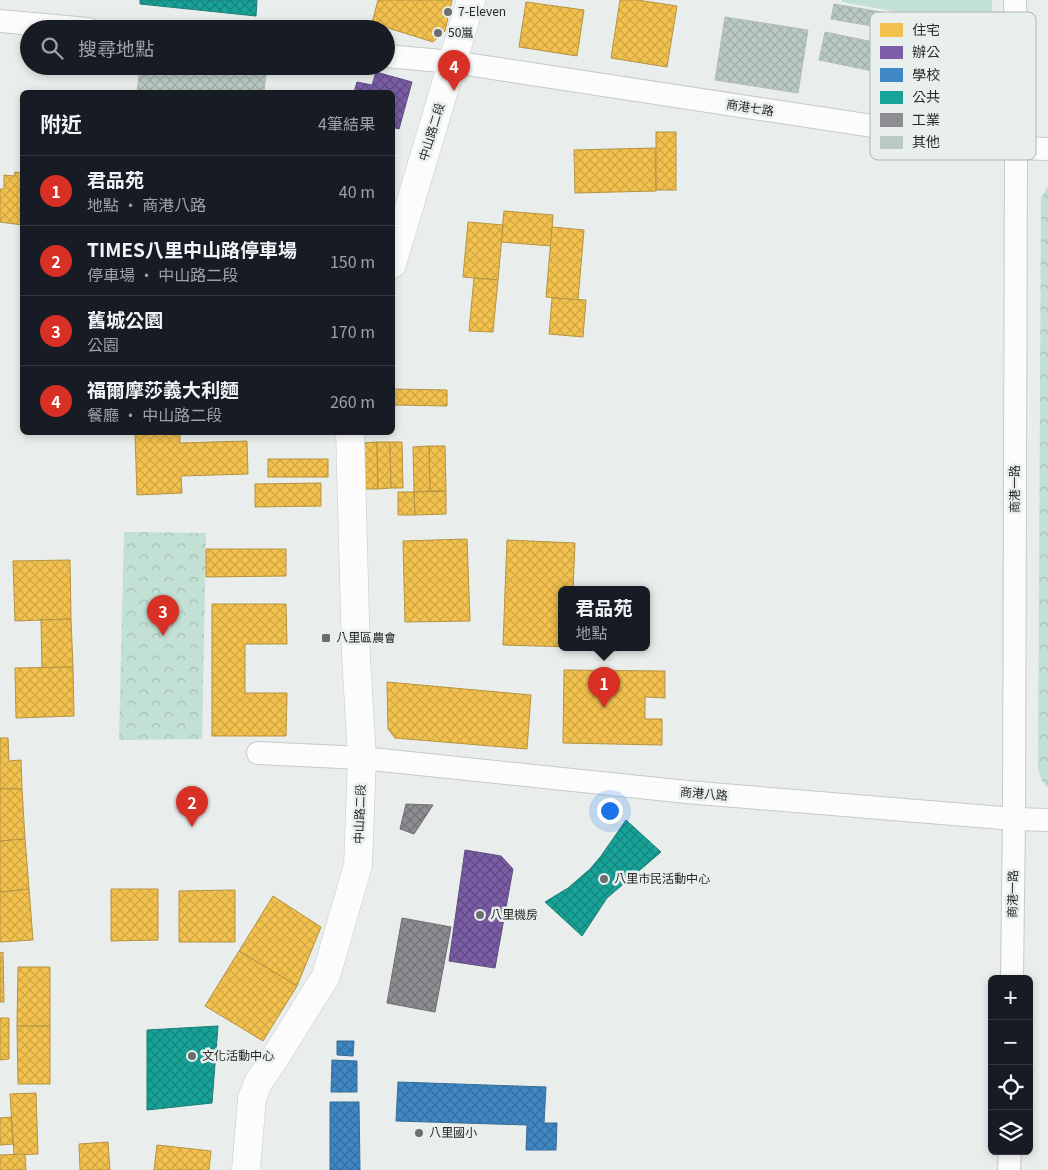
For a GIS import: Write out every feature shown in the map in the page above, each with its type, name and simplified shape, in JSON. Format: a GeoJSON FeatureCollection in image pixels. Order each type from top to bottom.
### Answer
{"type":"FeatureCollection","features":[{"type":"Feature","properties":{"kind":"main road","name":"中山路二段"},"geometry":{"type":"LineString","coordinates":[[395,254],[471,0]]}},
{"type":"Feature","properties":{"kind":"main road","name":"中山路二段"},"geometry":{"type":"LineString","coordinates":[[246,1170],[252,1098],[259,1081],[326,976],[358,865],[362,758],[356,655],[350,435]]}},
{"type":"Feature","properties":{"kind":"street"},"geometry":{"type":"LineString","coordinates":[[0,21],[20,23]]}},
{"type":"Feature","properties":{"kind":"street","name":"商港七路"},"geometry":{"type":"LineString","coordinates":[[395,57],[453,62],[870,126]]}},
{"type":"Feature","properties":{"kind":"street","name":"商港一路"},"geometry":{"type":"LineString","coordinates":[[1012,975],[1016,160]]}},
{"type":"Feature","properties":{"kind":"street","name":"商港八路"},"geometry":{"type":"LineString","coordinates":[[258,753],[362,758],[687,792],[1014,819],[1048,820]]}},
{"type":"Feature","properties":{"kind":"street"},"geometry":{"type":"LineString","coordinates":[[1009,1170],[1010,1155]]}},
{"type":"Feature","properties":{"kind":"green space"},"geometry":{"type":"Polygon","coordinates":[[[842,0],[992,0],[992,12],[898,12],[842,2],[842,0]]]}},
{"type":"Feature","properties":{"kind":"green space"},"geometry":{"type":"Polygon","coordinates":[[[1048,186],[1048,788],[1042,781],[1038,769],[1041,198],[1048,186]]]}},
{"type":"Feature","properties":{"kind":"green space"},"geometry":{"type":"Polygon","coordinates":[[[124,532],[206,533],[202,739],[119,740],[124,532]]]}},
{"type":"Feature","properties":{"kind":"building: 住宅"},"geometry":{"type":"Polygon","coordinates":[[[378,0],[452,0],[445,31],[433,42],[395,30],[395,20],[373,20],[378,0]]]}},
{"type":"Feature","properties":{"kind":"building: 住宅"},"geometry":{"type":"Polygon","coordinates":[[[620,0],[637,0],[677,6],[667,67],[611,58],[620,0]]]}},
{"type":"Feature","properties":{"kind":"building: 住宅"},"geometry":{"type":"Polygon","coordinates":[[[526,2],[584,10],[577,56],[519,47],[526,2]]]}},
{"type":"Feature","properties":{"kind":"building: 住宅"},"geometry":{"type":"Polygon","coordinates":[[[656,132],[676,132],[676,190],[656,190],[656,132]]]}},
{"type":"Feature","properties":{"kind":"building: 住宅"},"geometry":{"type":"Polygon","coordinates":[[[655,148],[656,191],[575,193],[574,150],[655,148]]]}},
{"type":"Feature","properties":{"kind":"building: 住宅"},"geometry":{"type":"Polygon","coordinates":[[[15,172],[20,173],[20,225],[0,222],[0,189],[4,189],[4,175],[14,176],[15,172]]]}},
{"type":"Feature","properties":{"kind":"building: 住宅"},"geometry":{"type":"Polygon","coordinates":[[[504,211],[553,215],[551,246],[501,242],[504,211]]]}},
{"type":"Feature","properties":{"kind":"building: 住宅"},"geometry":{"type":"Polygon","coordinates":[[[468,222],[503,225],[498,280],[463,277],[468,222]]]}},
{"type":"Feature","properties":{"kind":"building: 住宅"},"geometry":{"type":"Polygon","coordinates":[[[552,227],[584,230],[578,300],[546,297],[552,227]]]}},
{"type":"Feature","properties":{"kind":"building: 住宅"},"geometry":{"type":"Polygon","coordinates":[[[474,278],[498,280],[493,332],[469,331],[474,278]]]}},
{"type":"Feature","properties":{"kind":"building: 住宅"},"geometry":{"type":"Polygon","coordinates":[[[552,298],[586,300],[583,337],[549,334],[552,298]]]}},
{"type":"Feature","properties":{"kind":"building: 住宅"},"geometry":{"type":"Polygon","coordinates":[[[395,389],[447,390],[447,406],[395,405],[395,389]]]}},
{"type":"Feature","properties":{"kind":"building: 住宅"},"geometry":{"type":"Polygon","coordinates":[[[135,435],[180,435],[180,443],[247,441],[248,474],[181,476],[182,493],[137,495],[135,435]]]}},
{"type":"Feature","properties":{"kind":"building: 住宅"},"geometry":{"type":"Polygon","coordinates":[[[377,442],[378,489],[364,489],[362,443],[377,442]]]}},
{"type":"Feature","properties":{"kind":"building: 住宅"},"geometry":{"type":"Polygon","coordinates":[[[377,442],[390,442],[391,488],[378,489],[377,442]]]}},
{"type":"Feature","properties":{"kind":"building: 住宅"},"geometry":{"type":"Polygon","coordinates":[[[390,442],[402,442],[403,488],[391,488],[390,442]]]}},
{"type":"Feature","properties":{"kind":"building: 住宅"},"geometry":{"type":"Polygon","coordinates":[[[429,446],[445,446],[446,491],[430,491],[429,446]]]}},
{"type":"Feature","properties":{"kind":"building: 住宅"},"geometry":{"type":"Polygon","coordinates":[[[429,446],[430,491],[414,492],[413,447],[429,446]]]}},
{"type":"Feature","properties":{"kind":"building: 住宅"},"geometry":{"type":"Polygon","coordinates":[[[268,459],[328,459],[328,477],[268,477],[268,459]]]}},
{"type":"Feature","properties":{"kind":"building: 住宅"},"geometry":{"type":"Polygon","coordinates":[[[321,483],[321,506],[255,507],[255,484],[321,483]]]}},
{"type":"Feature","properties":{"kind":"building: 住宅"},"geometry":{"type":"Polygon","coordinates":[[[446,491],[446,514],[415,515],[414,492],[446,491]]]}},
{"type":"Feature","properties":{"kind":"building: 住宅"},"geometry":{"type":"Polygon","coordinates":[[[398,492],[414,492],[415,515],[398,515],[398,492]]]}},
{"type":"Feature","properties":{"kind":"building: 住宅"},"geometry":{"type":"Polygon","coordinates":[[[467,539],[470,621],[405,622],[403,541],[467,539]]]}},
{"type":"Feature","properties":{"kind":"building: 住宅"},"geometry":{"type":"Polygon","coordinates":[[[507,540],[575,543],[573,586],[558,586],[558,647],[503,645],[507,540]]]}},
{"type":"Feature","properties":{"kind":"building: 住宅"},"geometry":{"type":"Polygon","coordinates":[[[206,549],[286,549],[286,576],[206,577],[206,549]]]}},
{"type":"Feature","properties":{"kind":"building: 住宅"},"geometry":{"type":"Polygon","coordinates":[[[70,560],[71,619],[15,621],[13,561],[70,560]]]}},
{"type":"Feature","properties":{"kind":"building: 住宅"},"geometry":{"type":"Polygon","coordinates":[[[212,604],[286,604],[287,644],[245,644],[245,693],[287,693],[286,736],[212,736],[212,604]]]}},
{"type":"Feature","properties":{"kind":"building: 住宅"},"geometry":{"type":"Polygon","coordinates":[[[71,619],[73,667],[42,668],[41,620],[71,619]]]}},
{"type":"Feature","properties":{"kind":"building: 住宅"},"geometry":{"type":"Polygon","coordinates":[[[73,667],[74,716],[16,718],[15,668],[73,667]]]}},
{"type":"Feature","properties":{"kind":"building: 住宅"},"geometry":{"type":"Polygon","coordinates":[[[564,670],[665,671],[665,698],[645,697],[645,719],[662,719],[662,745],[563,743],[564,670]]]}},
{"type":"Feature","properties":{"kind":"building: 住宅"},"geometry":{"type":"Polygon","coordinates":[[[387,682],[531,695],[527,749],[395,738],[388,729],[387,682]]]}},
{"type":"Feature","properties":{"kind":"building: 住宅"},"geometry":{"type":"Polygon","coordinates":[[[0,738],[8,738],[9,761],[21,760],[22,789],[0,789],[0,738]]]}},
{"type":"Feature","properties":{"kind":"building: 住宅"},"geometry":{"type":"Polygon","coordinates":[[[0,789],[22,789],[25,839],[0,841],[0,789]]]}},
{"type":"Feature","properties":{"kind":"building: 住宅"},"geometry":{"type":"Polygon","coordinates":[[[25,839],[29,889],[0,892],[0,841],[25,839]]]}},
{"type":"Feature","properties":{"kind":"building: 住宅"},"geometry":{"type":"Polygon","coordinates":[[[29,889],[33,940],[0,942],[0,892],[29,889]]]}},
{"type":"Feature","properties":{"kind":"building: 住宅"},"geometry":{"type":"Polygon","coordinates":[[[111,889],[158,889],[158,940],[111,941],[111,889]]]}},
{"type":"Feature","properties":{"kind":"building: 住宅"},"geometry":{"type":"Polygon","coordinates":[[[235,890],[235,942],[179,942],[179,891],[235,890]]]}},
{"type":"Feature","properties":{"kind":"building: 住宅"},"geometry":{"type":"Polygon","coordinates":[[[273,896],[321,927],[297,986],[239,951],[273,896]]]}},
{"type":"Feature","properties":{"kind":"building: 住宅"},"geometry":{"type":"Polygon","coordinates":[[[239,951],[297,986],[263,1041],[205,1006],[239,951]]]}},
{"type":"Feature","properties":{"kind":"building: 住宅"},"geometry":{"type":"Polygon","coordinates":[[[3,952],[4,1002],[0,1002],[0,953],[3,952]]]}},
{"type":"Feature","properties":{"kind":"building: 住宅"},"geometry":{"type":"Polygon","coordinates":[[[18,967],[50,967],[50,1026],[17,1026],[18,967]]]}},
{"type":"Feature","properties":{"kind":"building: 住宅"},"geometry":{"type":"Polygon","coordinates":[[[0,1018],[9,1018],[9,1059],[0,1060],[0,1018]]]}},
{"type":"Feature","properties":{"kind":"building: 住宅"},"geometry":{"type":"Polygon","coordinates":[[[17,1026],[50,1026],[50,1084],[18,1084],[17,1026]]]}},
{"type":"Feature","properties":{"kind":"building: 住宅"},"geometry":{"type":"Polygon","coordinates":[[[36,1093],[38,1154],[14,1155],[10,1094],[36,1093]]]}},
{"type":"Feature","properties":{"kind":"building: 住宅"},"geometry":{"type":"Polygon","coordinates":[[[11,1117],[13,1144],[0,1145],[0,1118],[11,1117]]]}},
{"type":"Feature","properties":{"kind":"building: 住宅"},"geometry":{"type":"Polygon","coordinates":[[[108,1142],[110,1170],[80,1170],[79,1144],[108,1142]]]}},
{"type":"Feature","properties":{"kind":"building: 住宅"},"geometry":{"type":"Polygon","coordinates":[[[157,1145],[211,1151],[209,1170],[154,1170],[157,1145]]]}},
{"type":"Feature","properties":{"kind":"building: 住宅"},"geometry":{"type":"Polygon","coordinates":[[[25,1154],[26,1170],[0,1170],[0,1155],[25,1154]]]}},
{"type":"Feature","properties":{"kind":"building: 辦公"},"geometry":{"type":"Polygon","coordinates":[[[375,75],[387,75],[412,82],[399,129],[395,128],[395,90],[355,90],[357,82],[372,85],[375,75]]]}},
{"type":"Feature","properties":{"kind":"building: 辦公","name":"八里機房"},"geometry":{"type":"Polygon","coordinates":[[[465,850],[501,856],[513,869],[495,968],[449,961],[465,850]]]}},
{"type":"Feature","properties":{"kind":"building: 學校"},"geometry":{"type":"Polygon","coordinates":[[[337,1041],[354,1041],[353,1056],[337,1055],[337,1041]]]}},
{"type":"Feature","properties":{"kind":"building: 學校"},"geometry":{"type":"Polygon","coordinates":[[[332,1060],[357,1061],[357,1092],[331,1092],[332,1060]]]}},
{"type":"Feature","properties":{"kind":"building: 學校"},"geometry":{"type":"Polygon","coordinates":[[[398,1082],[546,1087],[544,1123],[557,1123],[556,1150],[526,1150],[527,1125],[396,1121],[398,1082]]]}},
{"type":"Feature","properties":{"kind":"building: 學校"},"geometry":{"type":"Polygon","coordinates":[[[330,1102],[359,1102],[360,1170],[330,1170],[330,1102]]]}},
{"type":"Feature","properties":{"kind":"building: 公共"},"geometry":{"type":"Polygon","coordinates":[[[140,0],[257,0],[256,16],[140,4],[140,0]]]}},
{"type":"Feature","properties":{"kind":"building: 公共","name":"八里市民活動中心"},"geometry":{"type":"Polygon","coordinates":[[[626,820],[661,852],[607,898],[582,936],[545,902],[568,888],[590,869],[626,820]]]}},
{"type":"Feature","properties":{"kind":"building: 公共"},"geometry":{"type":"Polygon","coordinates":[[[218,1026],[212,1103],[147,1110],[147,1030],[218,1026]]]}},
{"type":"Feature","properties":{"kind":"building: 工業"},"geometry":{"type":"Polygon","coordinates":[[[406,804],[433,805],[414,834],[400,829],[406,804]]]}},
{"type":"Feature","properties":{"kind":"building: 工業"},"geometry":{"type":"Polygon","coordinates":[[[402,918],[451,927],[435,1012],[387,1003],[402,918]]]}},
{"type":"Feature","properties":{"kind":"building: 其他"},"geometry":{"type":"Polygon","coordinates":[[[834,4],[881,12],[870,12],[870,26],[831,19],[834,4]]]}},
{"type":"Feature","properties":{"kind":"building: 其他"},"geometry":{"type":"Polygon","coordinates":[[[725,17],[808,30],[798,93],[715,80],[725,17]]]}},
{"type":"Feature","properties":{"kind":"building: 其他"},"geometry":{"type":"Polygon","coordinates":[[[825,32],[870,41],[870,70],[819,60],[825,32]]]}},
{"type":"Feature","properties":{"kind":"building: 其他"},"geometry":{"type":"Polygon","coordinates":[[[139,75],[266,75],[264,90],[137,90],[139,75]]]}},
{"type":"Feature","properties":{"kind":"place","name":"7-Eleven"},"geometry":{"type":"Point","coordinates":[448,12]}},
{"type":"Feature","properties":{"kind":"place","name":"50嵐"},"geometry":{"type":"Point","coordinates":[438,33]}},
{"type":"Feature","properties":{"kind":"place","name":"福爾摩莎義大利麵"},"geometry":{"type":"Point","coordinates":[454,91]}},
{"type":"Feature","properties":{"kind":"place","name":"舊城公園"},"geometry":{"type":"Point","coordinates":[163,636]}},
{"type":"Feature","properties":{"kind":"place","name":"八里區農會"},"geometry":{"type":"Point","coordinates":[326,638]}},
{"type":"Feature","properties":{"kind":"place","name":"君品苑"},"geometry":{"type":"Point","coordinates":[604,708]}},
{"type":"Feature","properties":{"kind":"place","name":"TIMES八里中山路停車場"},"geometry":{"type":"Point","coordinates":[192,827]}},
{"type":"Feature","properties":{"kind":"place","name":"八里市民活動中心"},"geometry":{"type":"Point","coordinates":[604,879]}},
{"type":"Feature","properties":{"kind":"place","name":"八里機房"},"geometry":{"type":"Point","coordinates":[480,915]}},
{"type":"Feature","properties":{"kind":"place","name":"文化活動中心"},"geometry":{"type":"Point","coordinates":[192,1056]}},
{"type":"Feature","properties":{"kind":"place","name":"八里國小"},"geometry":{"type":"Point","coordinates":[419,1133]}}]}
